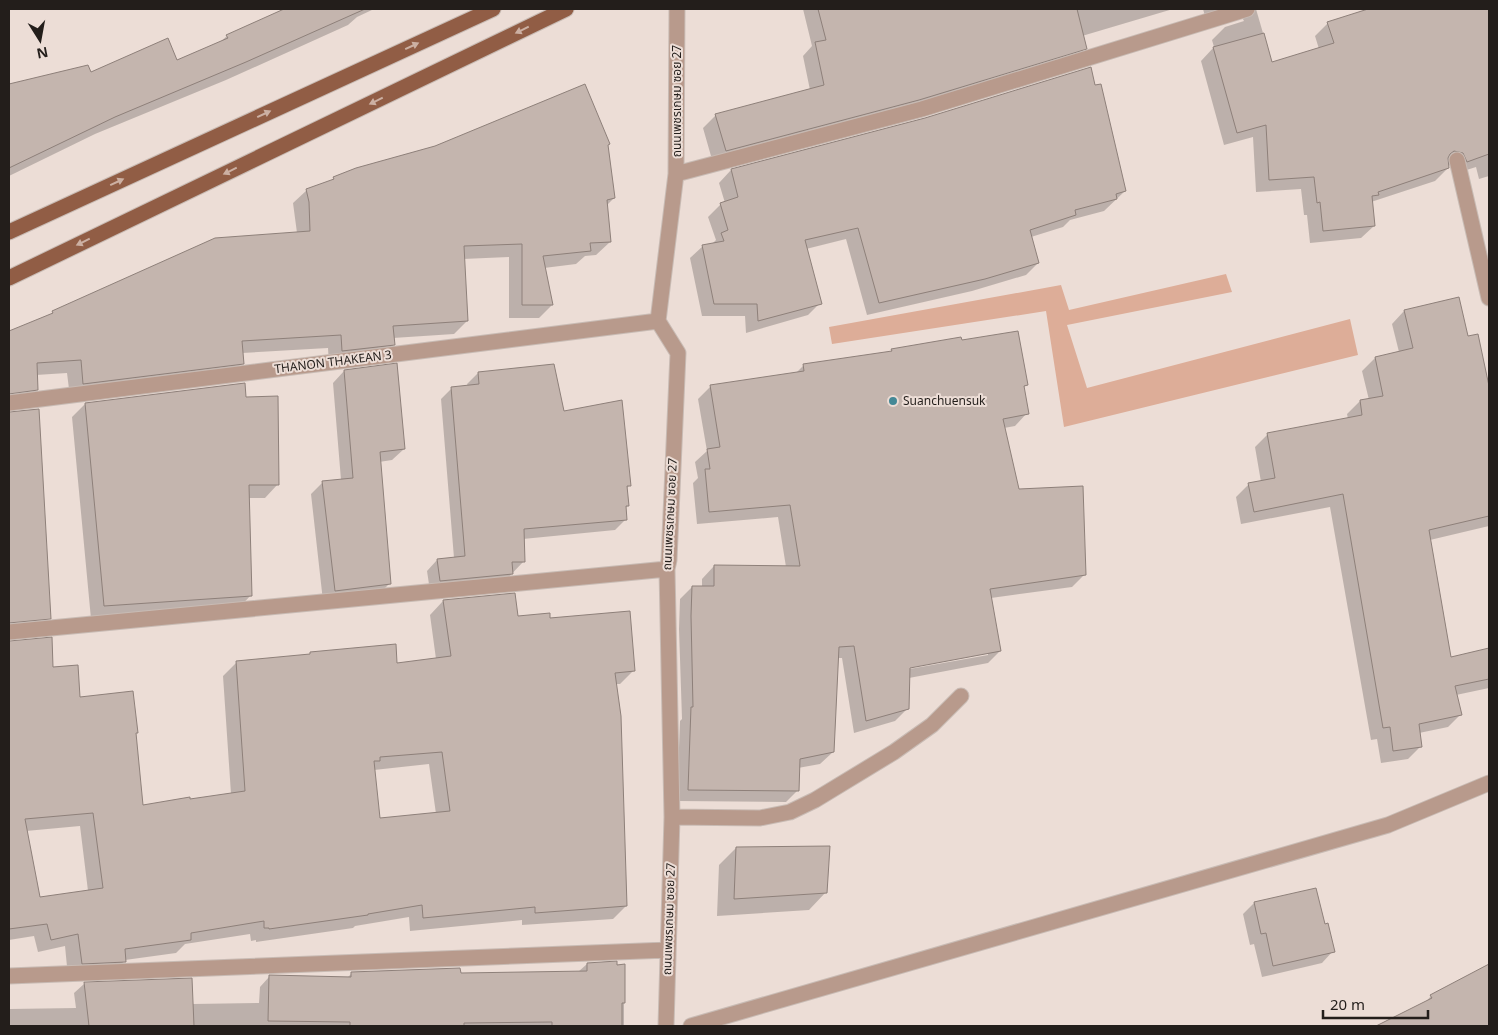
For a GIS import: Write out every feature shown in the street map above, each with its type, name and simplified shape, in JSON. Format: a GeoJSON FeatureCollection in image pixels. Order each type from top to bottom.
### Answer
{"type":"FeatureCollection","features":[{"type":"Feature","properties":{"kind":"main road"},"geometry":{"type":"LineString","coordinates":[[9,232],[493,9]]}},
{"type":"Feature","properties":{"kind":"main road"},"geometry":{"type":"LineString","coordinates":[[9,278],[566,9]]}},
{"type":"Feature","properties":{"kind":"street","name":"ถนนเพชรเกษม ซอย 27"},"geometry":{"type":"LineString","coordinates":[[666,1026],[672,816],[667,569],[669,560],[678,353],[658,321],[676,174],[677,9]]}},
{"type":"Feature","properties":{"kind":"street"},"geometry":{"type":"LineString","coordinates":[[676,174],[922,109],[1247,9]]}},
{"type":"Feature","properties":{"kind":"street"},"geometry":{"type":"LineString","coordinates":[[1458,160],[1489,298]]}},
{"type":"Feature","properties":{"kind":"street","name":"THANON THAKEAN 3"},"geometry":{"type":"LineString","coordinates":[[9,403],[658,321]]}},
{"type":"Feature","properties":{"kind":"street"},"geometry":{"type":"LineString","coordinates":[[9,632],[667,569]]}},
{"type":"Feature","properties":{"kind":"street"},"geometry":{"type":"LineString","coordinates":[[672,816],[760,818],[790,812],[815,800],[894,752],[932,725],[961,696]]}},
{"type":"Feature","properties":{"kind":"street"},"geometry":{"type":"LineString","coordinates":[[691,1026],[1388,826],[1489,783]]}},
{"type":"Feature","properties":{"kind":"street"},"geometry":{"type":"LineString","coordinates":[[9,976],[667,950]]}},
{"type":"Feature","properties":{"kind":"shaded area"},"geometry":{"type":"Polygon","coordinates":[[[1226,274],[1232,292],[1067,325],[1087,388],[1350,319],[1358,355],[1064,427],[1046,311],[832,344],[829,327],[1061,285],[1069,310],[1226,274]]]}},
{"type":"Feature","properties":{"kind":"building"},"geometry":{"type":"Polygon","coordinates":[[[284,9],[365,9],[115,117],[9,168],[9,84],[88,65],[91,72],[168,38],[177,60],[228,38],[226,35],[284,9]]]}},
{"type":"Feature","properties":{"kind":"building"},"geometry":{"type":"Polygon","coordinates":[[[818,9],[1077,9],[1087,49],[919,100],[726,151],[715,114],[824,85],[815,42],[826,40],[818,9]]]}},
{"type":"Feature","properties":{"kind":"building"},"geometry":{"type":"Polygon","coordinates":[[[1368,9],[1489,9],[1489,154],[1467,162],[1463,153],[1454,151],[1448,158],[1449,168],[1378,192],[1379,195],[1372,196],[1375,226],[1323,231],[1320,202],[1317,203],[1314,177],[1269,180],[1266,125],[1237,133],[1213,47],[1264,33],[1272,62],[1334,43],[1327,22],[1368,9]]]}},
{"type":"Feature","properties":{"kind":"building"},"geometry":{"type":"Polygon","coordinates":[[[1091,67],[1095,85],[1101,84],[1126,191],[1116,194],[1117,199],[1075,210],[1076,215],[1030,230],[1039,263],[985,279],[879,303],[858,228],[805,240],[822,304],[758,321],[757,304],[714,304],[702,245],[724,241],[721,233],[728,230],[720,203],[738,197],[731,169],[925,118],[1091,67]]]}},
{"type":"Feature","properties":{"kind":"building"},"geometry":{"type":"Polygon","coordinates":[[[585,84],[610,144],[608,145],[615,198],[607,200],[611,242],[590,243],[591,251],[543,256],[553,305],[522,305],[522,244],[464,246],[468,321],[393,326],[395,345],[342,351],[341,335],[242,341],[244,364],[83,384],[81,360],[37,363],[38,390],[9,394],[9,331],[53,313],[52,311],[215,238],[310,231],[309,202],[306,189],[334,179],[333,177],[356,168],[435,146],[585,84]]]}},
{"type":"Feature","properties":{"kind":"building"},"geometry":{"type":"Polygon","coordinates":[[[1459,297],[1468,336],[1478,334],[1489,386],[1489,516],[1429,530],[1451,657],[1489,648],[1489,679],[1455,686],[1462,715],[1419,724],[1422,747],[1393,751],[1390,727],[1383,728],[1343,494],[1254,512],[1248,483],[1275,478],[1267,433],[1362,415],[1360,400],[1383,396],[1375,357],[1413,348],[1404,310],[1459,297]]]}},
{"type":"Feature","properties":{"kind":"building"},"geometry":{"type":"Polygon","coordinates":[[[1018,331],[1028,385],[1024,386],[1029,414],[1003,419],[1019,489],[1083,486],[1086,575],[990,589],[1001,651],[910,668],[909,709],[866,721],[854,646],[839,647],[834,752],[800,759],[799,791],[688,790],[691,707],[693,707],[692,586],[714,586],[714,565],[800,566],[790,505],[709,512],[705,469],[710,469],[707,449],[720,447],[710,385],[804,371],[803,364],[892,351],[891,349],[961,337],[962,340],[1018,331]]]}},
{"type":"Feature","properties":{"kind":"building"},"geometry":{"type":"Polygon","coordinates":[[[397,363],[405,449],[380,452],[391,584],[335,591],[322,481],[353,478],[344,370],[397,363]]]}},
{"type":"Feature","properties":{"kind":"building"},"geometry":{"type":"Polygon","coordinates":[[[554,364],[564,411],[622,400],[631,486],[627,486],[629,506],[626,506],[627,520],[524,529],[525,562],[512,562],[513,574],[440,581],[437,559],[465,556],[451,387],[479,384],[478,372],[554,364]]]}},
{"type":"Feature","properties":{"kind":"building"},"geometry":{"type":"Polygon","coordinates":[[[245,383],[246,397],[278,396],[279,485],[249,485],[252,596],[104,606],[85,403],[245,383]]]}},
{"type":"Feature","properties":{"kind":"building"},"geometry":{"type":"Polygon","coordinates":[[[39,409],[51,619],[9,623],[9,412],[39,409]]]}},
{"type":"Feature","properties":{"kind":"building"},"geometry":{"type":"Polygon","coordinates":[[[515,593],[518,616],[550,613],[550,618],[630,611],[635,671],[615,673],[621,716],[627,906],[535,913],[535,907],[423,918],[422,905],[368,915],[269,929],[264,928],[264,921],[191,933],[191,940],[125,949],[126,962],[82,964],[78,934],[51,940],[47,924],[9,929],[9,641],[52,637],[53,667],[78,665],[80,697],[133,691],[143,805],[190,797],[190,799],[245,791],[236,661],[396,644],[397,663],[451,656],[443,600],[515,593]],[[442,752],[380,757],[380,761],[374,761],[380,818],[450,811],[442,752]],[[93,813],[25,819],[40,897],[103,888],[93,813]]]}},
{"type":"Feature","properties":{"kind":"building"},"geometry":{"type":"Polygon","coordinates":[[[830,846],[827,893],[734,899],[736,847],[830,846]]]}},
{"type":"Feature","properties":{"kind":"building"},"geometry":{"type":"Polygon","coordinates":[[[1316,888],[1325,924],[1328,923],[1335,952],[1273,966],[1266,933],[1261,934],[1254,902],[1316,888]]]}},
{"type":"Feature","properties":{"kind":"building"},"geometry":{"type":"Polygon","coordinates":[[[617,961],[617,965],[625,964],[625,1003],[622,1003],[622,1026],[552,1026],[552,1022],[464,1023],[464,1026],[350,1026],[350,1022],[268,1021],[269,975],[351,977],[351,972],[460,968],[461,973],[587,971],[587,963],[617,961]]]}},
{"type":"Feature","properties":{"kind":"building"},"geometry":{"type":"Polygon","coordinates":[[[1489,964],[1489,1026],[1376,1026],[1432,998],[1430,995],[1489,964]]]}},
{"type":"Feature","properties":{"kind":"building"},"geometry":{"type":"Polygon","coordinates":[[[192,978],[194,1026],[89,1026],[84,982],[192,978]]]}},
{"type":"Feature","properties":{"kind":"place","name":"Suanchuensuk"},"geometry":{"type":"Point","coordinates":[893,401]}}]}
